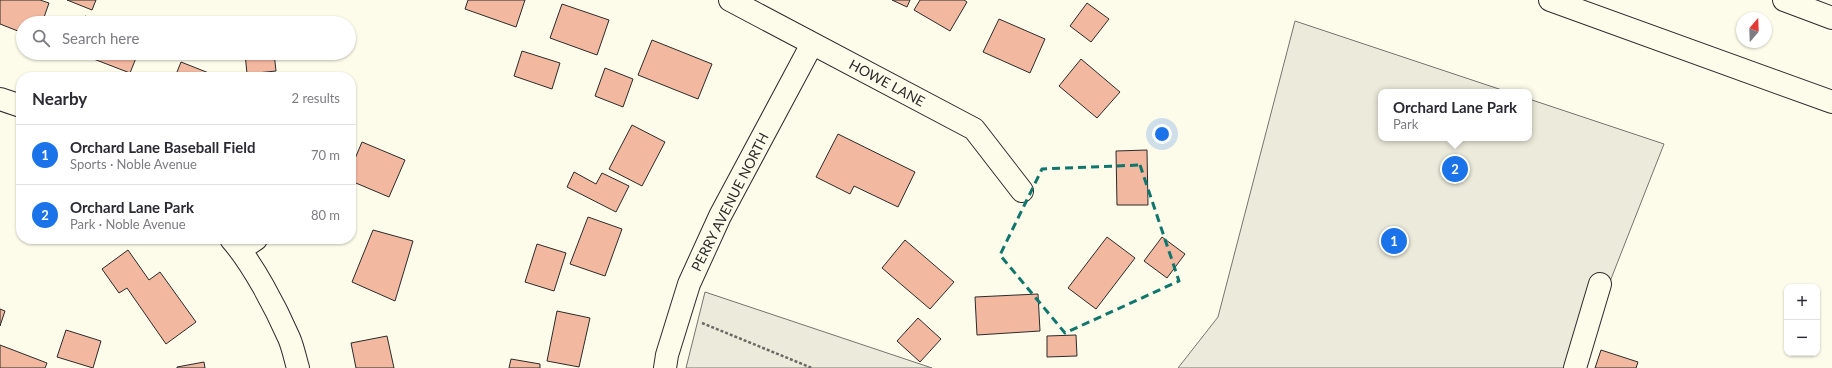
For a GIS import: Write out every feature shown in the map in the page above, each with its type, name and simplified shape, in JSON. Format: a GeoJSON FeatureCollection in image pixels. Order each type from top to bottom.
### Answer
{"type":"FeatureCollection","features":[{"type":"Feature","properties":{"kind":"main road","name":"HOWE LANE"},"geometry":{"type":"LineString","coordinates":[[730,0],[974,129],[1022,191]]}},
{"type":"Feature","properties":{"kind":"main road"},"geometry":{"type":"LineString","coordinates":[[1550,0],[1832,102]]}},
{"type":"Feature","properties":{"kind":"main road"},"geometry":{"type":"LineString","coordinates":[[1784,0],[1832,18]]}},
{"type":"Feature","properties":{"kind":"main road"},"geometry":{"type":"LineString","coordinates":[[1800,0],[1832,11]]}},
{"type":"Feature","properties":{"kind":"main road","name":"PERRY AVENUE NORTH"},"geometry":{"type":"LineString","coordinates":[[665,368],[667,355],[689,284],[720,216],[812,44]]}},
{"type":"Feature","properties":{"kind":"main road"},"geometry":{"type":"LineString","coordinates":[[0,99],[16,104]]}},
{"type":"Feature","properties":{"kind":"main road"},"geometry":{"type":"LineString","coordinates":[[242,244],[258,279],[290,339],[298,368]]}},
{"type":"Feature","properties":{"kind":"main road"},"geometry":{"type":"LineString","coordinates":[[1575,368],[1600,284]]}},
{"type":"Feature","properties":{"kind":"path"},"geometry":{"type":"LineString","coordinates":[[697,321],[812,368]]}},
{"type":"Feature","properties":{"kind":"highlighted area"},"geometry":{"type":"Polygon","coordinates":[[[1140,165],[1179,281],[1065,333],[1000,255],[1042,169],[1140,165]]]}},
{"type":"Feature","properties":{"kind":"shaded area"},"geometry":{"type":"Polygon","coordinates":[[[1295,21],[1499,89],[1378,89],[1378,141],[1532,141],[1532,100],[1664,144],[1576,368],[1178,368],[1218,317],[1295,21]]]}},
{"type":"Feature","properties":{"kind":"shaded area"},"geometry":{"type":"Polygon","coordinates":[[[705,292],[932,368],[686,368],[705,292]]]}},
{"type":"Feature","properties":{"kind":"building"},"geometry":{"type":"Polygon","coordinates":[[[0,0],[40,0],[49,3],[44,16],[16,16],[16,30],[0,24],[0,0]]]}},
{"type":"Feature","properties":{"kind":"building"},"geometry":{"type":"Polygon","coordinates":[[[67,0],[96,0],[92,10],[67,0]]]}},
{"type":"Feature","properties":{"kind":"building"},"geometry":{"type":"Polygon","coordinates":[[[468,0],[525,0],[516,27],[465,9],[468,0]]]}},
{"type":"Feature","properties":{"kind":"building"},"geometry":{"type":"Polygon","coordinates":[[[892,0],[910,0],[907,7],[892,0]]]}},
{"type":"Feature","properties":{"kind":"building"},"geometry":{"type":"Polygon","coordinates":[[[920,0],[964,0],[967,2],[950,31],[914,10],[920,0]]]}},
{"type":"Feature","properties":{"kind":"building"},"geometry":{"type":"Polygon","coordinates":[[[1087,3],[1109,19],[1091,42],[1070,26],[1087,3]]]}},
{"type":"Feature","properties":{"kind":"building"},"geometry":{"type":"Polygon","coordinates":[[[562,4],[609,20],[597,55],[550,38],[562,4]]]}},
{"type":"Feature","properties":{"kind":"building"},"geometry":{"type":"Polygon","coordinates":[[[999,19],[1045,39],[1030,73],[983,52],[999,19]]]}},
{"type":"Feature","properties":{"kind":"building"},"geometry":{"type":"Polygon","coordinates":[[[652,40],[712,64],[698,99],[638,75],[652,40]]]}},
{"type":"Feature","properties":{"kind":"building"},"geometry":{"type":"Polygon","coordinates":[[[522,51],[560,63],[552,89],[514,76],[522,51]]]}},
{"type":"Feature","properties":{"kind":"building"},"geometry":{"type":"Polygon","coordinates":[[[1081,59],[1120,92],[1097,118],[1059,86],[1081,59]]]}},
{"type":"Feature","properties":{"kind":"building"},"geometry":{"type":"Polygon","coordinates":[[[96,60],[135,60],[130,72],[96,60]]]}},
{"type":"Feature","properties":{"kind":"building"},"geometry":{"type":"Polygon","coordinates":[[[246,60],[275,60],[276,71],[247,72],[246,60]]]}},
{"type":"Feature","properties":{"kind":"building"},"geometry":{"type":"Polygon","coordinates":[[[181,62],[206,72],[177,72],[181,62]]]}},
{"type":"Feature","properties":{"kind":"building"},"geometry":{"type":"Polygon","coordinates":[[[605,68],[633,79],[623,107],[595,96],[605,68]]]}},
{"type":"Feature","properties":{"kind":"building"},"geometry":{"type":"Polygon","coordinates":[[[632,125],[665,142],[642,186],[609,169],[632,125]]]}},
{"type":"Feature","properties":{"kind":"building"},"geometry":{"type":"Polygon","coordinates":[[[838,134],[915,172],[898,207],[854,186],[850,194],[816,177],[838,134]]]}},
{"type":"Feature","properties":{"kind":"building"},"geometry":{"type":"Polygon","coordinates":[[[362,142],[405,160],[389,197],[356,183],[356,156],[362,142]]]}},
{"type":"Feature","properties":{"kind":"building"},"geometry":{"type":"Polygon","coordinates":[[[1147,150],[1148,205],[1117,205],[1116,151],[1147,150]]]}},
{"type":"Feature","properties":{"kind":"building"},"geometry":{"type":"Polygon","coordinates":[[[574,172],[596,184],[602,173],[629,186],[616,212],[567,187],[574,172]]]}},
{"type":"Feature","properties":{"kind":"building"},"geometry":{"type":"Polygon","coordinates":[[[588,217],[622,229],[605,276],[570,264],[588,217]]]}},
{"type":"Feature","properties":{"kind":"building"},"geometry":{"type":"Polygon","coordinates":[[[373,230],[413,241],[395,301],[352,282],[373,230]]]}},
{"type":"Feature","properties":{"kind":"building"},"geometry":{"type":"Polygon","coordinates":[[[1107,237],[1135,258],[1096,309],[1068,288],[1107,237]]]}},
{"type":"Feature","properties":{"kind":"building"},"geometry":{"type":"Polygon","coordinates":[[[1162,237],[1185,254],[1167,278],[1144,261],[1162,237]]]}},
{"type":"Feature","properties":{"kind":"building"},"geometry":{"type":"Polygon","coordinates":[[[905,240],[954,282],[930,309],[882,268],[905,240]]]}},
{"type":"Feature","properties":{"kind":"building"},"geometry":{"type":"Polygon","coordinates":[[[537,244],[566,253],[554,291],[525,282],[537,244]]]}},
{"type":"Feature","properties":{"kind":"building"},"geometry":{"type":"Polygon","coordinates":[[[128,250],[149,280],[160,272],[196,322],[166,344],[127,288],[119,293],[102,269],[128,250]]]}},
{"type":"Feature","properties":{"kind":"building"},"geometry":{"type":"Polygon","coordinates":[[[1038,294],[1040,331],[977,335],[975,297],[1038,294]]]}},
{"type":"Feature","properties":{"kind":"building"},"geometry":{"type":"Polygon","coordinates":[[[0,309],[5,311],[0,326],[0,309]]]}},
{"type":"Feature","properties":{"kind":"building"},"geometry":{"type":"Polygon","coordinates":[[[557,311],[590,318],[579,367],[547,361],[557,311]]]}},
{"type":"Feature","properties":{"kind":"building"},"geometry":{"type":"Polygon","coordinates":[[[918,318],[941,339],[920,362],[897,341],[918,318]]]}},
{"type":"Feature","properties":{"kind":"building"},"geometry":{"type":"Polygon","coordinates":[[[66,330],[101,341],[93,368],[57,357],[66,330]]]}},
{"type":"Feature","properties":{"kind":"building"},"geometry":{"type":"Polygon","coordinates":[[[1076,335],[1077,356],[1047,357],[1047,336],[1076,335]]]}},
{"type":"Feature","properties":{"kind":"building"},"geometry":{"type":"Polygon","coordinates":[[[387,336],[394,368],[356,368],[351,343],[387,336]]]}},
{"type":"Feature","properties":{"kind":"building"},"geometry":{"type":"Polygon","coordinates":[[[0,345],[47,363],[45,368],[0,368],[0,345]]]}},
{"type":"Feature","properties":{"kind":"building"},"geometry":{"type":"Polygon","coordinates":[[[1601,350],[1638,362],[1636,368],[1595,368],[1601,350]]]}},
{"type":"Feature","properties":{"kind":"building"},"geometry":{"type":"Polygon","coordinates":[[[511,359],[540,364],[540,368],[509,368],[511,359]]]}},
{"type":"Feature","properties":{"kind":"building"},"geometry":{"type":"Polygon","coordinates":[[[204,362],[205,368],[177,368],[177,367],[204,362]]]}},
{"type":"Feature","properties":{"kind":"place","name":"Orchard Lane Park"},"geometry":{"type":"Point","coordinates":[1455,169]}},
{"type":"Feature","properties":{"kind":"place","name":"Orchard Lane Baseball Field"},"geometry":{"type":"Point","coordinates":[1394,241]}}]}
